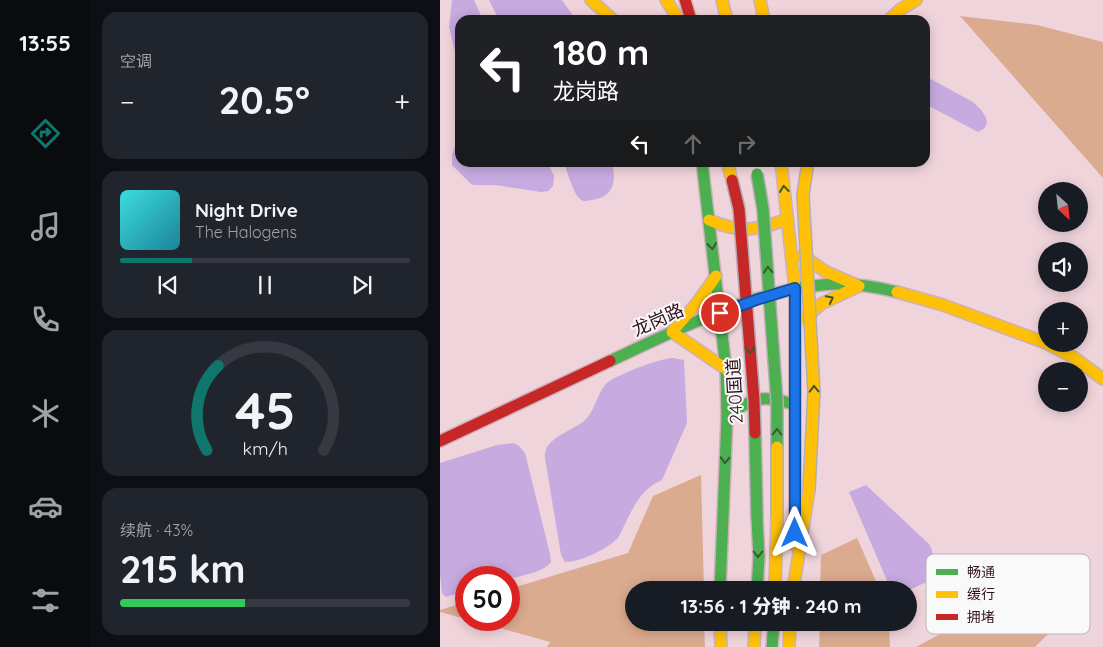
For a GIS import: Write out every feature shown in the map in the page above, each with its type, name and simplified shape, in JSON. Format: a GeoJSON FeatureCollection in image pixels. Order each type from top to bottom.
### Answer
{"type":"FeatureCollection","features":[{"type":"Feature","properties":{"kind":"main road"},"geometry":{"type":"LineString","coordinates":[[591,0],[608,15]]}},
{"type":"Feature","properties":{"kind":"main road"},"geometry":{"type":"LineString","coordinates":[[685,0],[690,15]]}},
{"type":"Feature","properties":{"kind":"main road"},"geometry":{"type":"LineString","coordinates":[[722,0],[726,15]]}},
{"type":"Feature","properties":{"kind":"main road"},"geometry":{"type":"LineString","coordinates":[[760,0],[763,15]]}},
{"type":"Feature","properties":{"kind":"main road"},"geometry":{"type":"LineString","coordinates":[[895,15],[916,0]]}},
{"type":"Feature","properties":{"kind":"main road"},"geometry":{"type":"LineString","coordinates":[[703,167],[726,369],[727,417],[720,581]]}},
{"type":"Feature","properties":{"kind":"main road","name":"240国道"},"geometry":{"type":"LineString","coordinates":[[728,167],[738,209],[753,390],[759,557],[758,581]]}},
{"type":"Feature","properties":{"kind":"main road"},"geometry":{"type":"LineString","coordinates":[[782,167],[795,288],[794,581]]}},
{"type":"Feature","properties":{"kind":"main road"},"geometry":{"type":"LineString","coordinates":[[795,570],[806,518],[809,490],[814,392],[803,195],[807,167]]}},
{"type":"Feature","properties":{"kind":"main road"},"geometry":{"type":"LineString","coordinates":[[756,168],[763,209],[777,402],[775,581]]}},
{"type":"Feature","properties":{"kind":"main road"},"geometry":{"type":"LineString","coordinates":[[709,220],[726,228],[752,230],[772,226],[787,219]]}},
{"type":"Feature","properties":{"kind":"main road"},"geometry":{"type":"LineString","coordinates":[[790,244],[813,264],[826,272],[859,286]]}},
{"type":"Feature","properties":{"kind":"main road"},"geometry":{"type":"LineString","coordinates":[[716,276],[698,302],[672,332],[726,369]]}},
{"type":"Feature","properties":{"kind":"main road","name":"龙岗路"},"geometry":{"type":"LineString","coordinates":[[440,441],[672,332],[756,300],[795,288],[821,284],[859,286],[899,294],[991,322],[1038,340]]}},
{"type":"Feature","properties":{"kind":"main road"},"geometry":{"type":"LineString","coordinates":[[795,332],[802,322],[821,304],[859,286]]}},
{"type":"Feature","properties":{"kind":"main road","name":"龙岗路"},"geometry":{"type":"LineString","coordinates":[[1063,352],[1103,379]]}},
{"type":"Feature","properties":{"kind":"main road"},"geometry":{"type":"LineString","coordinates":[[727,417],[744,404],[768,398],[784,400],[795,405]]}},
{"type":"Feature","properties":{"kind":"main road"},"geometry":{"type":"LineString","coordinates":[[720,631],[721,647]]}},
{"type":"Feature","properties":{"kind":"main road"},"geometry":{"type":"LineString","coordinates":[[754,647],[755,631]]}},
{"type":"Feature","properties":{"kind":"main road"},"geometry":{"type":"LineString","coordinates":[[772,647],[773,631]]}},
{"type":"Feature","properties":{"kind":"main road"},"geometry":{"type":"LineString","coordinates":[[789,647],[790,631]]}},
{"type":"Feature","properties":{"kind":"shaded area"},"geometry":{"type":"Polygon","coordinates":[[[452,0],[474,0],[481,15],[455,15],[455,52],[449,27],[452,0]]]}},
{"type":"Feature","properties":{"kind":"shaded area"},"geometry":{"type":"Polygon","coordinates":[[[489,0],[562,0],[572,15],[496,15],[489,0]]]}},
{"type":"Feature","properties":{"kind":"shaded area"},"geometry":{"type":"Polygon","coordinates":[[[960,16],[1037,25],[1103,42],[1103,178],[960,16]]]}},
{"type":"Feature","properties":{"kind":"shaded area"},"geometry":{"type":"Polygon","coordinates":[[[930,79],[973,102],[980,109],[987,122],[983,129],[978,132],[930,107],[930,79]]]}},
{"type":"Feature","properties":{"kind":"shaded area"},"geometry":{"type":"Polygon","coordinates":[[[455,146],[455,167],[550,167],[554,176],[553,186],[548,191],[541,192],[495,185],[474,185],[452,165],[452,155],[455,146]]]}},
{"type":"Feature","properties":{"kind":"shaded area"},"geometry":{"type":"Polygon","coordinates":[[[566,167],[613,167],[614,177],[612,188],[604,196],[584,201],[577,196],[566,167]]]}},
{"type":"Feature","properties":{"kind":"shaded area"},"geometry":{"type":"Polygon","coordinates":[[[673,358],[684,360],[687,423],[662,480],[653,484],[640,497],[618,538],[601,550],[586,557],[565,562],[561,555],[545,458],[548,445],[584,421],[592,411],[603,388],[611,380],[650,363],[673,358]]]}},
{"type":"Feature","properties":{"kind":"shaded area"},"geometry":{"type":"Polygon","coordinates":[[[513,443],[518,445],[525,453],[551,562],[543,569],[520,576],[520,566],[455,566],[455,594],[446,597],[442,593],[440,575],[440,463],[497,445],[513,443]]]}},
{"type":"Feature","properties":{"kind":"shaded area"},"geometry":{"type":"Polygon","coordinates":[[[701,475],[704,581],[625,581],[625,631],[704,631],[705,647],[547,647],[550,642],[510,631],[520,631],[520,586],[628,553],[653,496],[701,475]]]}},
{"type":"Feature","properties":{"kind":"shaded area"},"geometry":{"type":"Polygon","coordinates":[[[866,485],[930,545],[933,554],[926,554],[926,582],[917,586],[917,581],[887,581],[849,492],[866,485]]]}},
{"type":"Feature","properties":{"kind":"shaded area"},"geometry":{"type":"Polygon","coordinates":[[[857,538],[876,581],[820,581],[821,555],[857,538]]]}},
{"type":"Feature","properties":{"kind":"shaded area"},"geometry":{"type":"Polygon","coordinates":[[[455,605],[455,616],[440,612],[440,610],[455,605]]]}},
{"type":"Feature","properties":{"kind":"shaded area"},"geometry":{"type":"Polygon","coordinates":[[[820,631],[889,631],[890,647],[819,647],[820,631]]]}},
{"type":"Feature","properties":{"kind":"shaded area"},"geometry":{"type":"Polygon","coordinates":[[[940,634],[1048,634],[1035,647],[916,647],[940,634]]]}},
{"type":"Feature","properties":{"kind":"traffic: fast"},"geometry":{"type":"LineString","coordinates":[[703,167],[726,369],[727,417],[720,581]]}},
{"type":"Feature","properties":{"kind":"traffic: fast"},"geometry":{"type":"LineString","coordinates":[[757,174],[763,209],[777,402],[777,447]]}},
{"type":"Feature","properties":{"kind":"traffic: fast"},"geometry":{"type":"LineString","coordinates":[[610,361],[713,314],[768,295],[821,285],[840,284],[869,286],[897,292]]}},
{"type":"Feature","properties":{"kind":"traffic: fast"},"geometry":{"type":"LineString","coordinates":[[727,417],[744,405],[759,399],[775,399],[795,405]]}},
{"type":"Feature","properties":{"kind":"traffic: fast"},"geometry":{"type":"LineString","coordinates":[[755,433],[757,518]]}},
{"type":"Feature","properties":{"kind":"traffic: fast"},"geometry":{"type":"LineString","coordinates":[[757,518],[759,557],[758,581]]}},
{"type":"Feature","properties":{"kind":"traffic: fast"},"geometry":{"type":"LineString","coordinates":[[772,647],[773,631]]}},
{"type":"Feature","properties":{"kind":"traffic: slow"},"geometry":{"type":"LineString","coordinates":[[591,0],[608,15]]}},
{"type":"Feature","properties":{"kind":"traffic: slow"},"geometry":{"type":"LineString","coordinates":[[666,0],[676,15]]}},
{"type":"Feature","properties":{"kind":"traffic: slow"},"geometry":{"type":"LineString","coordinates":[[722,0],[726,15]]}},
{"type":"Feature","properties":{"kind":"traffic: slow"},"geometry":{"type":"LineString","coordinates":[[760,0],[763,15]]}},
{"type":"Feature","properties":{"kind":"traffic: slow"},"geometry":{"type":"LineString","coordinates":[[894,15],[916,0]]}},
{"type":"Feature","properties":{"kind":"traffic: slow"},"geometry":{"type":"LineString","coordinates":[[728,167],[732,180]]}},
{"type":"Feature","properties":{"kind":"traffic: slow"},"geometry":{"type":"LineString","coordinates":[[782,167],[795,288],[795,545]]}},
{"type":"Feature","properties":{"kind":"traffic: slow"},"geometry":{"type":"LineString","coordinates":[[807,167],[803,195],[814,392],[809,490]]}},
{"type":"Feature","properties":{"kind":"traffic: slow"},"geometry":{"type":"LineString","coordinates":[[709,220],[730,227],[748,229],[766,226],[787,219]]}},
{"type":"Feature","properties":{"kind":"traffic: slow"},"geometry":{"type":"LineString","coordinates":[[803,256],[826,272],[859,286],[821,304],[805,318]]}},
{"type":"Feature","properties":{"kind":"traffic: slow"},"geometry":{"type":"LineString","coordinates":[[716,276],[697,303],[672,332],[726,369]]}},
{"type":"Feature","properties":{"kind":"traffic: slow"},"geometry":{"type":"LineString","coordinates":[[897,292],[943,305],[1038,340]]}},
{"type":"Feature","properties":{"kind":"traffic: slow"},"geometry":{"type":"LineString","coordinates":[[1063,352],[1103,379]]}},
{"type":"Feature","properties":{"kind":"traffic: slow"},"geometry":{"type":"LineString","coordinates":[[777,447],[777,516]]}},
{"type":"Feature","properties":{"kind":"traffic: slow"},"geometry":{"type":"LineString","coordinates":[[794,581],[809,490]]}},
{"type":"Feature","properties":{"kind":"traffic: slow"},"geometry":{"type":"LineString","coordinates":[[775,581],[777,516]]}},
{"type":"Feature","properties":{"kind":"traffic: slow"},"geometry":{"type":"LineString","coordinates":[[720,631],[721,647]]}},
{"type":"Feature","properties":{"kind":"traffic: slow"},"geometry":{"type":"LineString","coordinates":[[754,647],[755,631]]}},
{"type":"Feature","properties":{"kind":"traffic: slow"},"geometry":{"type":"LineString","coordinates":[[789,647],[790,631]]}},
{"type":"Feature","properties":{"kind":"traffic: jam"},"geometry":{"type":"LineString","coordinates":[[685,0],[690,15]]}},
{"type":"Feature","properties":{"kind":"traffic: jam"},"geometry":{"type":"LineString","coordinates":[[732,180],[739,209],[755,433]]}},
{"type":"Feature","properties":{"kind":"traffic: jam"},"geometry":{"type":"LineString","coordinates":[[440,441],[610,361]]}},
{"type":"Feature","properties":{"kind":"route"},"geometry":{"type":"LineString","coordinates":[[720,313],[795,288],[795,533]]}}]}
